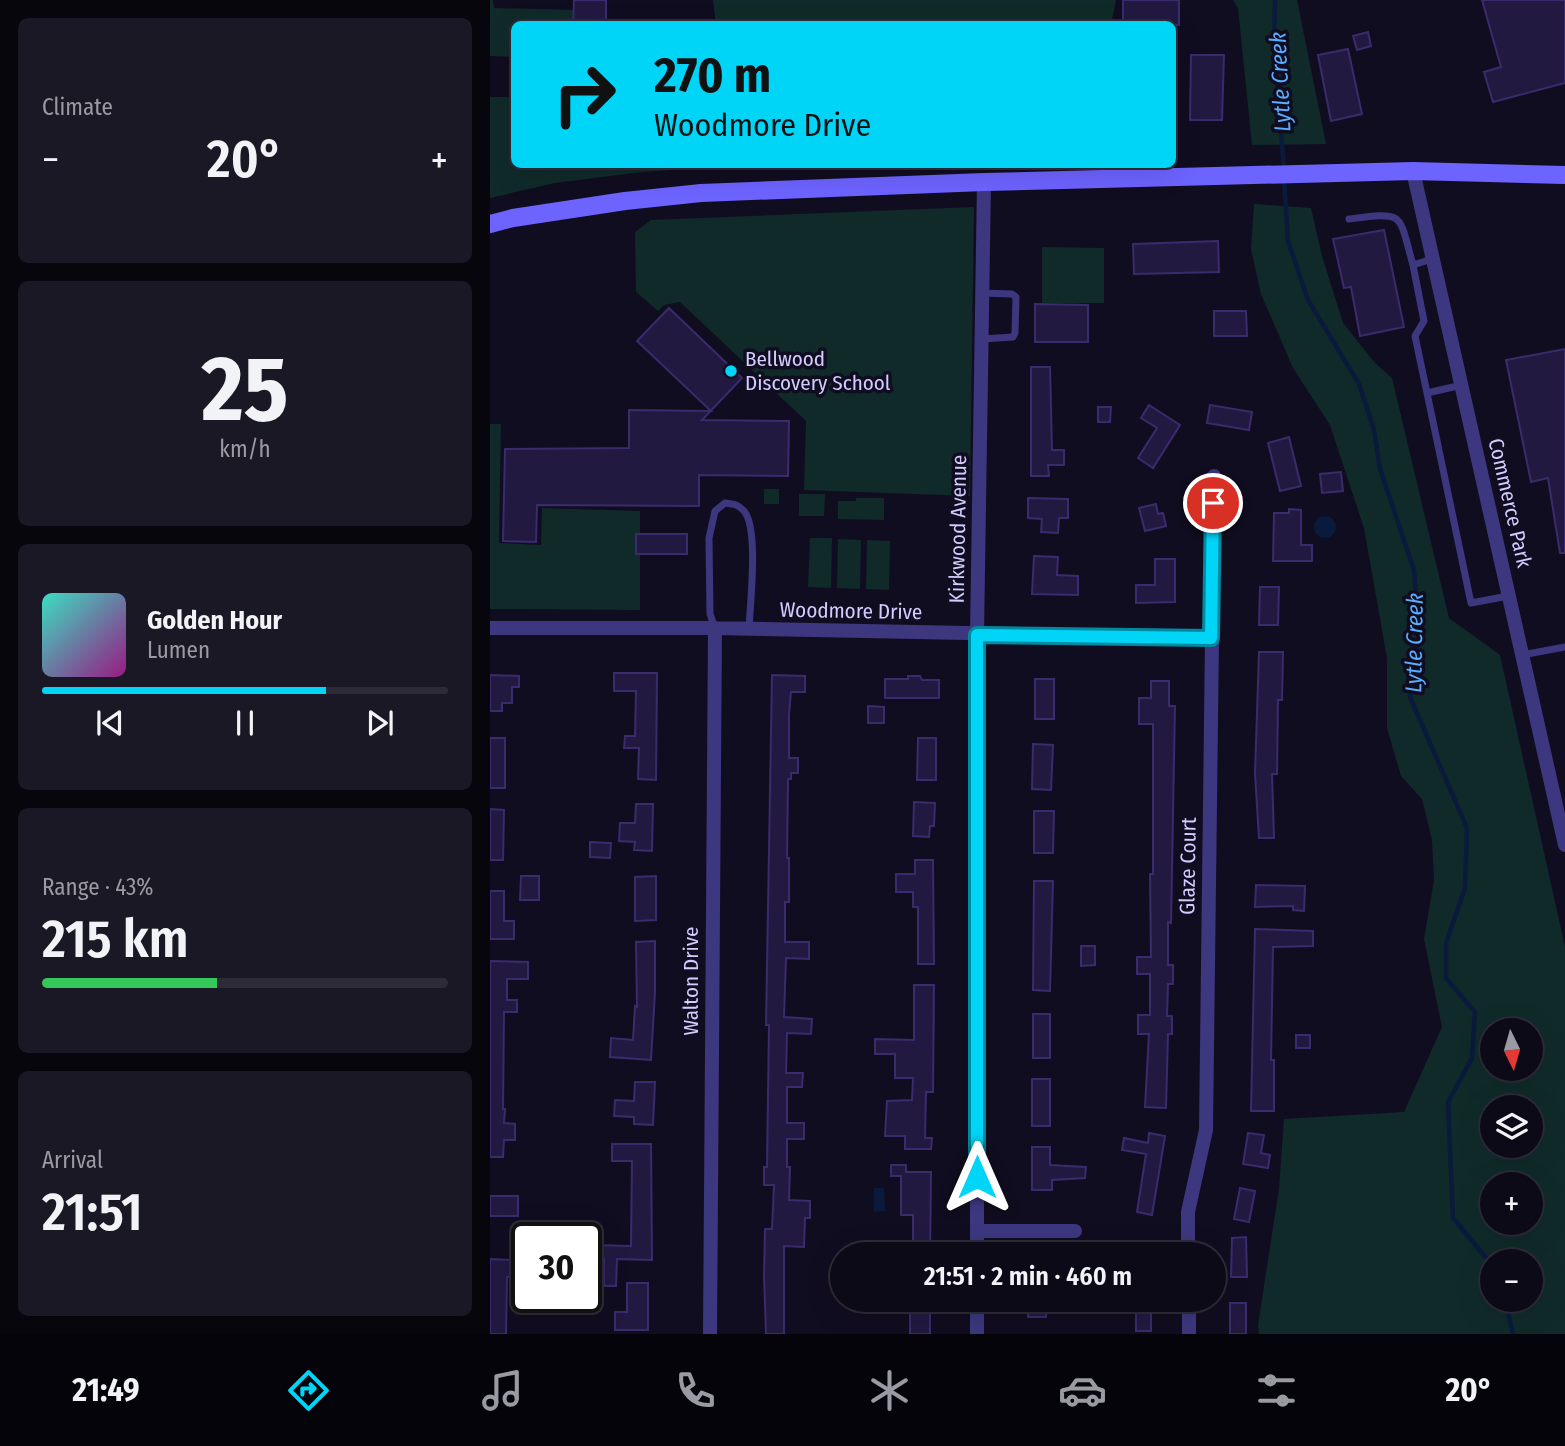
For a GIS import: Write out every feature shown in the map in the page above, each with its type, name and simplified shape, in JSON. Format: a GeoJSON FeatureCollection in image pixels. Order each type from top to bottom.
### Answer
{"type":"FeatureCollection","features":[{"type":"Feature","properties":{"kind":"main road"},"geometry":{"type":"LineString","coordinates":[[490,224],[612,203],[701,193],[1250,174],[1413,171],[1565,174]]}},
{"type":"Feature","properties":{"kind":"street","name":"Commerce Park"},"geometry":{"type":"LineString","coordinates":[[1413,171],[1565,845]]}},
{"type":"Feature","properties":{"kind":"street","name":"Kirkwood Avenue"},"geometry":{"type":"LineString","coordinates":[[977,1242],[977,635],[984,183]]}},
{"type":"Feature","properties":{"kind":"street","name":"Glaze Court"},"geometry":{"type":"LineString","coordinates":[[1188,1242],[1188,1212],[1206,1130],[1214,476]]}},
{"type":"Feature","properties":{"kind":"street","name":"Woodmore Drive"},"geometry":{"type":"LineString","coordinates":[[490,628],[715,628],[1211,638]]}},
{"type":"Feature","properties":{"kind":"street","name":"Walton Drive"},"geometry":{"type":"LineString","coordinates":[[710,1334],[715,628]]}},
{"type":"Feature","properties":{"kind":"street"},"geometry":{"type":"LineString","coordinates":[[977,1231],[1075,1231]]}},
{"type":"Feature","properties":{"kind":"street"},"geometry":{"type":"LineString","coordinates":[[977,1312],[977,1334]]}},
{"type":"Feature","properties":{"kind":"street"},"geometry":{"type":"LineString","coordinates":[[1189,1312],[1189,1334]]}},
{"type":"Feature","properties":{"kind":"lane"},"geometry":{"type":"LineString","coordinates":[[1349,219],[1386,214],[1401,222],[1424,321],[1415,336],[1471,603],[1509,596]]}},
{"type":"Feature","properties":{"kind":"lane"},"geometry":{"type":"LineString","coordinates":[[1413,265],[1433,259]]}},
{"type":"Feature","properties":{"kind":"lane"},"geometry":{"type":"LineString","coordinates":[[982,293],[1016,297],[1016,333],[1013,337],[982,339]]}},
{"type":"Feature","properties":{"kind":"lane"},"geometry":{"type":"LineString","coordinates":[[1427,393],[1461,385]]}},
{"type":"Feature","properties":{"kind":"lane"},"geometry":{"type":"LineString","coordinates":[[715,628],[710,614],[709,538],[715,511],[725,503],[737,504],[746,513],[752,537],[749,629]]}},
{"type":"Feature","properties":{"kind":"lane"},"geometry":{"type":"LineString","coordinates":[[1522,655],[1565,647]]}},
{"type":"Feature","properties":{"kind":"green space"},"geometry":{"type":"Polygon","coordinates":[[[490,0],[493,0],[494,8],[574,10],[573,21],[511,21],[511,57],[490,56],[490,0]]]}},
{"type":"Feature","properties":{"kind":"green space"},"geometry":{"type":"Polygon","coordinates":[[[713,0],[1116,0],[1112,21],[716,21],[713,0]]]}},
{"type":"Feature","properties":{"kind":"green space"},"geometry":{"type":"Polygon","coordinates":[[[1233,0],[1297,0],[1326,144],[1252,145],[1238,8],[1233,0]]]}},
{"type":"Feature","properties":{"kind":"green space"},"geometry":{"type":"Polygon","coordinates":[[[490,97],[511,97],[511,168],[700,168],[555,183],[490,198],[490,97]]]}},
{"type":"Feature","properties":{"kind":"green space"},"geometry":{"type":"Polygon","coordinates":[[[1254,204],[1311,208],[1322,256],[1343,323],[1375,363],[1392,378],[1449,618],[1500,655],[1565,947],[1565,1334],[1259,1334],[1258,1325],[1279,1189],[1284,1119],[1404,1112],[1442,1027],[1424,939],[1434,880],[1432,840],[1422,799],[1401,776],[1387,728],[1387,658],[1364,528],[1330,425],[1293,368],[1261,294],[1251,249],[1254,204]]]}},
{"type":"Feature","properties":{"kind":"green space"},"geometry":{"type":"Polygon","coordinates":[[[974,207],[970,496],[804,490],[806,421],[680,302],[664,305],[658,311],[636,292],[635,232],[651,220],[974,207]]]}},
{"type":"Feature","properties":{"kind":"green space"},"geometry":{"type":"Polygon","coordinates":[[[1042,247],[1104,248],[1104,303],[1042,303],[1042,247]]]}},
{"type":"Feature","properties":{"kind":"green space"},"geometry":{"type":"Polygon","coordinates":[[[490,424],[501,424],[499,543],[541,545],[542,508],[640,511],[640,610],[490,609],[490,424]]]}},
{"type":"Feature","properties":{"kind":"green space"},"geometry":{"type":"Polygon","coordinates":[[[764,489],[779,489],[779,504],[764,504],[764,489]]]}},
{"type":"Feature","properties":{"kind":"green space"},"geometry":{"type":"Polygon","coordinates":[[[799,494],[825,494],[824,516],[799,516],[799,494]]]}},
{"type":"Feature","properties":{"kind":"green space"},"geometry":{"type":"Polygon","coordinates":[[[856,498],[884,498],[884,520],[838,519],[838,501],[856,501],[856,498]]]}},
{"type":"Feature","properties":{"kind":"green space"},"geometry":{"type":"Polygon","coordinates":[[[810,538],[832,538],[831,588],[808,587],[810,538]]]}},
{"type":"Feature","properties":{"kind":"green space"},"geometry":{"type":"Polygon","coordinates":[[[838,539],[861,540],[860,589],[837,588],[838,539]]]}},
{"type":"Feature","properties":{"kind":"green space"},"geometry":{"type":"Polygon","coordinates":[[[867,540],[890,541],[889,590],[866,589],[867,540]]]}},
{"type":"Feature","properties":{"kind":"water"},"geometry":{"type":"Polygon","coordinates":[[[1321,516],[1329,516],[1336,523],[1336,531],[1329,538],[1321,538],[1314,531],[1314,523],[1321,516]]]}},
{"type":"Feature","properties":{"kind":"water"},"geometry":{"type":"Polygon","coordinates":[[[874,1188],[884,1188],[885,1211],[874,1212],[874,1188]]]}},
{"type":"Feature","properties":{"kind":"building"},"geometry":{"type":"Polygon","coordinates":[[[574,0],[606,0],[606,21],[573,21],[574,0]]]}},
{"type":"Feature","properties":{"kind":"building"},"geometry":{"type":"Polygon","coordinates":[[[1123,0],[1179,0],[1179,25],[1176,25],[1176,21],[1123,21],[1123,0]]]}},
{"type":"Feature","properties":{"kind":"building"},"geometry":{"type":"Polygon","coordinates":[[[1482,0],[1565,0],[1565,83],[1493,102],[1484,72],[1501,67],[1482,0]]]}},
{"type":"Feature","properties":{"kind":"building"},"geometry":{"type":"Polygon","coordinates":[[[1368,32],[1371,46],[1357,50],[1353,36],[1368,32]]]}},
{"type":"Feature","properties":{"kind":"building"},"geometry":{"type":"Polygon","coordinates":[[[1348,49],[1362,114],[1331,121],[1318,55],[1348,49]]]}},
{"type":"Feature","properties":{"kind":"building"},"geometry":{"type":"Polygon","coordinates":[[[1191,55],[1224,55],[1222,120],[1190,120],[1191,55]]]}},
{"type":"Feature","properties":{"kind":"building"},"geometry":{"type":"Polygon","coordinates":[[[1384,230],[1404,327],[1360,336],[1351,287],[1344,288],[1333,239],[1384,230]]]}},
{"type":"Feature","properties":{"kind":"building"},"geometry":{"type":"Polygon","coordinates":[[[1218,241],[1219,272],[1134,274],[1133,244],[1218,241]]]}},
{"type":"Feature","properties":{"kind":"building"},"geometry":{"type":"Polygon","coordinates":[[[1035,304],[1088,305],[1088,342],[1035,342],[1035,304]]]}},
{"type":"Feature","properties":{"kind":"building"},"geometry":{"type":"Polygon","coordinates":[[[669,308],[742,378],[711,411],[637,341],[669,308]]]}},
{"type":"Feature","properties":{"kind":"building"},"geometry":{"type":"Polygon","coordinates":[[[1214,311],[1246,311],[1247,336],[1214,336],[1214,311]]]}},
{"type":"Feature","properties":{"kind":"building"},"geometry":{"type":"Polygon","coordinates":[[[1565,349],[1565,553],[1560,553],[1548,478],[1531,482],[1506,360],[1565,349]]]}},
{"type":"Feature","properties":{"kind":"building"},"geometry":{"type":"Polygon","coordinates":[[[1031,367],[1050,367],[1052,450],[1064,450],[1064,465],[1048,465],[1049,476],[1031,476],[1031,367]]]}},
{"type":"Feature","properties":{"kind":"building"},"geometry":{"type":"Polygon","coordinates":[[[1149,405],[1180,425],[1153,468],[1138,458],[1157,428],[1141,418],[1149,405]]]}},
{"type":"Feature","properties":{"kind":"building"},"geometry":{"type":"Polygon","coordinates":[[[1210,405],[1252,412],[1249,430],[1207,423],[1210,405]]]}},
{"type":"Feature","properties":{"kind":"building"},"geometry":{"type":"Polygon","coordinates":[[[1098,407],[1111,407],[1110,422],[1098,422],[1098,407]]]}},
{"type":"Feature","properties":{"kind":"building","name":"Bellwood Discovery School"},"geometry":{"type":"Polygon","coordinates":[[[629,410],[711,411],[702,420],[789,421],[788,476],[699,475],[699,506],[537,505],[536,542],[503,541],[505,449],[629,448],[629,410]]]}},
{"type":"Feature","properties":{"kind":"building"},"geometry":{"type":"Polygon","coordinates":[[[1289,437],[1301,486],[1280,491],[1268,443],[1289,437]]]}},
{"type":"Feature","properties":{"kind":"building"},"geometry":{"type":"Polygon","coordinates":[[[1341,472],[1343,491],[1322,493],[1320,474],[1341,472]]]}},
{"type":"Feature","properties":{"kind":"building"},"geometry":{"type":"Polygon","coordinates":[[[1028,498],[1068,499],[1068,518],[1059,518],[1058,533],[1041,532],[1042,519],[1028,518],[1028,498]]]}},
{"type":"Feature","properties":{"kind":"building"},"geometry":{"type":"Polygon","coordinates":[[[1156,504],[1158,514],[1163,513],[1166,526],[1145,531],[1139,508],[1156,504]]]}},
{"type":"Feature","properties":{"kind":"building"},"geometry":{"type":"Polygon","coordinates":[[[1289,509],[1301,510],[1301,545],[1312,545],[1312,561],[1273,561],[1274,513],[1289,513],[1289,509]]]}},
{"type":"Feature","properties":{"kind":"building"},"geometry":{"type":"Polygon","coordinates":[[[636,534],[687,534],[687,554],[636,554],[636,534]]]}},
{"type":"Feature","properties":{"kind":"building"},"geometry":{"type":"Polygon","coordinates":[[[1034,556],[1058,557],[1057,575],[1078,576],[1078,595],[1032,594],[1034,556]]]}},
{"type":"Feature","properties":{"kind":"building"},"geometry":{"type":"Polygon","coordinates":[[[1155,559],[1175,559],[1175,602],[1136,603],[1136,585],[1155,585],[1155,559]]]}},
{"type":"Feature","properties":{"kind":"building"},"geometry":{"type":"Polygon","coordinates":[[[1260,587],[1279,587],[1278,625],[1259,625],[1260,587]]]}},
{"type":"Feature","properties":{"kind":"building"},"geometry":{"type":"Polygon","coordinates":[[[1259,652],[1283,652],[1282,700],[1278,700],[1277,774],[1272,774],[1274,838],[1259,838],[1255,774],[1259,652]]]}},
{"type":"Feature","properties":{"kind":"building"},"geometry":{"type":"Polygon","coordinates":[[[614,673],[657,673],[656,780],[638,779],[639,748],[624,748],[625,736],[635,736],[636,691],[614,691],[614,673]]]}},
{"type":"Feature","properties":{"kind":"building"},"geometry":{"type":"Polygon","coordinates":[[[490,675],[519,676],[519,687],[512,687],[512,703],[502,703],[502,711],[490,711],[490,675]]]}},
{"type":"Feature","properties":{"kind":"building"},"geometry":{"type":"Polygon","coordinates":[[[772,675],[805,676],[805,692],[791,692],[789,715],[789,758],[798,758],[798,773],[791,773],[791,779],[788,779],[789,902],[785,902],[785,942],[809,942],[809,959],[786,958],[784,1017],[812,1019],[811,1034],[787,1033],[786,1073],[803,1073],[802,1087],[787,1087],[787,1123],[804,1123],[804,1139],[787,1139],[789,1200],[810,1201],[810,1218],[805,1218],[804,1247],[784,1246],[784,1334],[766,1334],[764,1275],[765,1229],[772,1229],[774,1185],[764,1185],[764,1167],[767,1167],[769,1025],[766,1025],[772,675]]]}},
{"type":"Feature","properties":{"kind":"building"},"geometry":{"type":"Polygon","coordinates":[[[908,676],[920,676],[922,680],[939,680],[939,698],[885,698],[885,679],[908,679],[908,676]]]}},
{"type":"Feature","properties":{"kind":"building"},"geometry":{"type":"Polygon","coordinates":[[[1035,679],[1054,679],[1054,719],[1035,719],[1035,679]]]}},
{"type":"Feature","properties":{"kind":"building"},"geometry":{"type":"Polygon","coordinates":[[[1151,681],[1169,681],[1169,706],[1175,706],[1171,923],[1168,922],[1168,965],[1173,965],[1173,984],[1168,984],[1167,1016],[1172,1016],[1172,1034],[1168,1034],[1166,1108],[1145,1107],[1149,1034],[1138,1034],[1138,1015],[1150,1015],[1150,974],[1137,974],[1137,957],[1151,957],[1150,874],[1153,874],[1153,724],[1139,724],[1139,698],[1151,698],[1151,681]]]}},
{"type":"Feature","properties":{"kind":"building"},"geometry":{"type":"Polygon","coordinates":[[[868,706],[884,707],[884,723],[868,723],[868,706]]]}},
{"type":"Feature","properties":{"kind":"building"},"geometry":{"type":"Polygon","coordinates":[[[490,738],[505,738],[505,788],[490,788],[490,738]]]}},
{"type":"Feature","properties":{"kind":"building"},"geometry":{"type":"Polygon","coordinates":[[[918,738],[936,738],[936,780],[917,780],[918,738]]]}},
{"type":"Feature","properties":{"kind":"building"},"geometry":{"type":"Polygon","coordinates":[[[1033,744],[1053,745],[1051,790],[1032,789],[1033,744]]]}},
{"type":"Feature","properties":{"kind":"building"},"geometry":{"type":"Polygon","coordinates":[[[914,802],[935,803],[934,826],[930,826],[929,837],[913,836],[914,802]]]}},
{"type":"Feature","properties":{"kind":"building"},"geometry":{"type":"Polygon","coordinates":[[[636,804],[653,804],[652,851],[634,850],[635,842],[619,841],[620,823],[635,823],[636,804]]]}},
{"type":"Feature","properties":{"kind":"building"},"geometry":{"type":"Polygon","coordinates":[[[490,809],[504,810],[503,860],[490,860],[490,809]]]}},
{"type":"Feature","properties":{"kind":"building"},"geometry":{"type":"Polygon","coordinates":[[[1034,811],[1054,811],[1053,853],[1034,853],[1034,811]]]}},
{"type":"Feature","properties":{"kind":"building"},"geometry":{"type":"Polygon","coordinates":[[[590,842],[611,843],[610,858],[590,857],[590,842]]]}},
{"type":"Feature","properties":{"kind":"building"},"geometry":{"type":"Polygon","coordinates":[[[915,860],[933,860],[934,964],[918,964],[918,907],[913,907],[913,892],[896,892],[896,874],[915,874],[915,860]]]}},
{"type":"Feature","properties":{"kind":"building"},"geometry":{"type":"Polygon","coordinates":[[[521,876],[539,876],[539,900],[520,900],[521,876]]]}},
{"type":"Feature","properties":{"kind":"building"},"geometry":{"type":"Polygon","coordinates":[[[656,876],[656,920],[635,921],[635,877],[656,876]]]}},
{"type":"Feature","properties":{"kind":"building"},"geometry":{"type":"Polygon","coordinates":[[[1034,881],[1053,881],[1050,991],[1033,990],[1034,881]]]}},
{"type":"Feature","properties":{"kind":"building"},"geometry":{"type":"Polygon","coordinates":[[[1256,885],[1305,886],[1304,911],[1293,910],[1293,906],[1255,907],[1256,885]]]}},
{"type":"Feature","properties":{"kind":"building"},"geometry":{"type":"Polygon","coordinates":[[[490,891],[504,891],[504,921],[514,921],[514,939],[490,939],[490,891]]]}},
{"type":"Feature","properties":{"kind":"building"},"geometry":{"type":"Polygon","coordinates":[[[1255,929],[1313,931],[1313,946],[1273,947],[1271,1060],[1274,1060],[1274,1111],[1251,1111],[1255,929]]]}},
{"type":"Feature","properties":{"kind":"building"},"geometry":{"type":"Polygon","coordinates":[[[655,941],[651,1060],[610,1057],[611,1038],[633,1040],[635,1006],[637,1007],[636,942],[655,941]]]}},
{"type":"Feature","properties":{"kind":"building"},"geometry":{"type":"Polygon","coordinates":[[[1081,946],[1095,946],[1095,965],[1081,966],[1081,946]]]}},
{"type":"Feature","properties":{"kind":"building"},"geometry":{"type":"Polygon","coordinates":[[[490,961],[528,962],[528,979],[507,979],[507,1000],[517,1000],[517,1012],[504,1012],[503,1109],[504,1123],[515,1124],[515,1140],[504,1140],[503,1157],[490,1157],[490,961]]]}},
{"type":"Feature","properties":{"kind":"building"},"geometry":{"type":"Polygon","coordinates":[[[914,985],[934,985],[933,1092],[926,1092],[925,1138],[932,1138],[931,1149],[905,1149],[905,1136],[885,1136],[887,1101],[912,1100],[913,1078],[895,1078],[895,1054],[875,1054],[875,1039],[914,1040],[914,985]]]}},
{"type":"Feature","properties":{"kind":"building"},"geometry":{"type":"Polygon","coordinates":[[[1033,1014],[1050,1014],[1050,1058],[1033,1058],[1033,1014]]]}},
{"type":"Feature","properties":{"kind":"building"},"geometry":{"type":"Polygon","coordinates":[[[1296,1035],[1310,1035],[1310,1048],[1296,1048],[1296,1035]]]}},
{"type":"Feature","properties":{"kind":"building"},"geometry":{"type":"Polygon","coordinates":[[[1032,1079],[1050,1079],[1050,1126],[1032,1126],[1032,1079]]]}},
{"type":"Feature","properties":{"kind":"building"},"geometry":{"type":"Polygon","coordinates":[[[635,1082],[655,1082],[653,1125],[634,1124],[634,1117],[614,1116],[615,1100],[634,1101],[635,1082]]]}},
{"type":"Feature","properties":{"kind":"building"},"geometry":{"type":"Polygon","coordinates":[[[1149,1133],[1165,1136],[1152,1215],[1137,1212],[1146,1154],[1122,1150],[1124,1138],[1148,1143],[1149,1133]]]}},
{"type":"Feature","properties":{"kind":"building"},"geometry":{"type":"Polygon","coordinates":[[[1248,1133],[1264,1135],[1261,1153],[1270,1155],[1268,1168],[1243,1164],[1248,1133]]]}},
{"type":"Feature","properties":{"kind":"building"},"geometry":{"type":"Polygon","coordinates":[[[612,1144],[651,1144],[652,1260],[617,1259],[616,1286],[604,1286],[602,1245],[631,1246],[632,1161],[612,1161],[612,1144]]]}},
{"type":"Feature","properties":{"kind":"building"},"geometry":{"type":"Polygon","coordinates":[[[1032,1147],[1050,1147],[1050,1165],[1086,1167],[1085,1178],[1052,1180],[1052,1190],[1032,1190],[1032,1147]]]}},
{"type":"Feature","properties":{"kind":"building"},"geometry":{"type":"Polygon","coordinates":[[[891,1165],[906,1165],[906,1172],[931,1172],[930,1242],[913,1242],[913,1215],[901,1215],[901,1176],[891,1176],[891,1165]]]}},
{"type":"Feature","properties":{"kind":"building"},"geometry":{"type":"Polygon","coordinates":[[[1240,1188],[1255,1191],[1249,1222],[1234,1219],[1240,1188]]]}},
{"type":"Feature","properties":{"kind":"building"},"geometry":{"type":"Polygon","coordinates":[[[490,1196],[518,1196],[518,1216],[490,1216],[490,1196]]]}},
{"type":"Feature","properties":{"kind":"building"},"geometry":{"type":"Polygon","coordinates":[[[1246,1237],[1247,1277],[1231,1277],[1232,1238],[1246,1237]]]}},
{"type":"Feature","properties":{"kind":"building"},"geometry":{"type":"Polygon","coordinates":[[[490,1259],[511,1260],[510,1277],[507,1277],[506,1334],[490,1334],[490,1259]]]}},
{"type":"Feature","properties":{"kind":"building"},"geometry":{"type":"Polygon","coordinates":[[[627,1283],[648,1283],[648,1330],[615,1330],[615,1312],[627,1312],[627,1283]]]}},
{"type":"Feature","properties":{"kind":"building"},"geometry":{"type":"Polygon","coordinates":[[[1230,1303],[1246,1303],[1246,1334],[1230,1334],[1230,1303]]]}},
{"type":"Feature","properties":{"kind":"building"},"geometry":{"type":"Polygon","coordinates":[[[910,1312],[930,1312],[930,1334],[910,1334],[910,1312]]]}},
{"type":"Feature","properties":{"kind":"building"},"geometry":{"type":"Polygon","coordinates":[[[1028,1312],[1046,1312],[1046,1317],[1028,1317],[1028,1312]]]}},
{"type":"Feature","properties":{"kind":"building"},"geometry":{"type":"Polygon","coordinates":[[[1136,1312],[1151,1312],[1151,1331],[1136,1331],[1136,1312]]]}},
{"type":"Feature","properties":{"kind":"waterway","name":"Lytle Creek"},"geometry":{"type":"LineString","coordinates":[[1275,0],[1274,45],[1284,170]]}},
{"type":"Feature","properties":{"kind":"waterway","name":"Lytle Creek"},"geometry":{"type":"LineString","coordinates":[[1284,179],[1288,241],[1308,300],[1359,384],[1374,430],[1380,469],[1414,570],[1419,636],[1410,697],[1467,828],[1465,888],[1446,943],[1446,978],[1475,1012],[1472,1058],[1448,1102],[1453,1218],[1480,1250]]}},
{"type":"Feature","properties":{"kind":"waterway","name":"Lytle Creek"},"geometry":{"type":"LineString","coordinates":[[1508,1312],[1513,1334]]}},
{"type":"Feature","properties":{"kind":"place","name":"Bellwood Discovery School"},"geometry":{"type":"Point","coordinates":[731,371]}},
{"type":"Feature","properties":{"kind":"route"},"geometry":{"type":"LineString","coordinates":[[977,1177],[977,635],[1211,638],[1213,503]]}}]}
